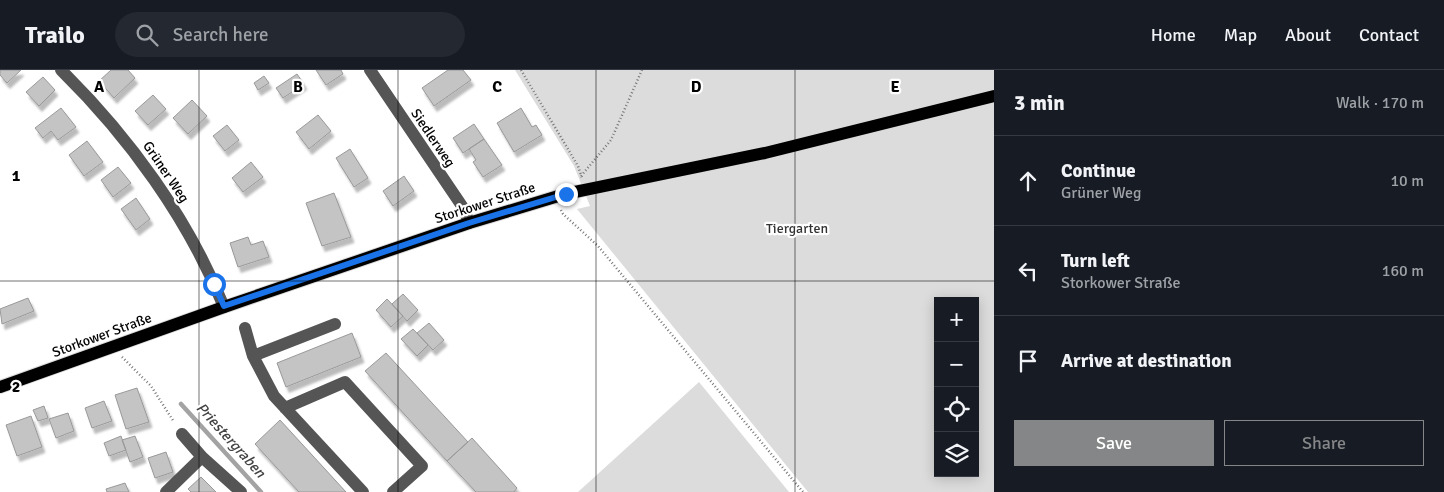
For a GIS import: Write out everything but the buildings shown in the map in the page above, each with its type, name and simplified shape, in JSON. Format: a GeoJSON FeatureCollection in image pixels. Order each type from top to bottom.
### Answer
{"type":"FeatureCollection","features":[{"type":"Feature","properties":{"kind":"main road","name":"Storkower Straße"},"geometry":{"type":"LineString","coordinates":[[0,387],[224,306],[469,223],[555,197],[585,189],[765,153],[994,96]]}},
{"type":"Feature","properties":{"kind":"street","name":"Grüner Weg"},"geometry":{"type":"LineString","coordinates":[[61,70],[111,123],[134,152],[182,224],[224,306]]}},
{"type":"Feature","properties":{"kind":"street","name":"Siedlerweg"},"geometry":{"type":"LineString","coordinates":[[370,70],[464,209],[469,223]]}},
{"type":"Feature","properties":{"kind":"street"},"geometry":{"type":"LineString","coordinates":[[253,356],[335,324]]}},
{"type":"Feature","properties":{"kind":"street"},"geometry":{"type":"LineString","coordinates":[[244,328],[253,356],[274,396],[363,492]]}},
{"type":"Feature","properties":{"kind":"street"},"geometry":{"type":"LineString","coordinates":[[285,408],[345,382],[422,466],[393,492]]}},
{"type":"Feature","properties":{"kind":"street"},"geometry":{"type":"LineString","coordinates":[[182,434],[202,457],[240,492]]}},
{"type":"Feature","properties":{"kind":"street"},"geometry":{"type":"LineString","coordinates":[[166,492],[202,457]]}},
{"type":"Feature","properties":{"kind":"path"},"geometry":{"type":"LineString","coordinates":[[521,70],[581,176],[585,189]]}},
{"type":"Feature","properties":{"kind":"path"},"geometry":{"type":"LineString","coordinates":[[581,176],[611,140],[642,70]]}},
{"type":"Feature","properties":{"kind":"path"},"geometry":{"type":"LineString","coordinates":[[555,197],[563,214],[598,246],[803,492]]}},
{"type":"Feature","properties":{"kind":"path"},"geometry":{"type":"LineString","coordinates":[[112,347],[151,386],[182,434]]}},
{"type":"Feature","properties":{"kind":"green space","name":"Tiergarten"},"geometry":{"type":"Polygon","coordinates":[[[515,70],[994,70],[994,492],[808,492],[577,209],[590,206],[574,166],[515,70]]]}},
{"type":"Feature","properties":{"kind":"green space"},"geometry":{"type":"Polygon","coordinates":[[[699,382],[789,492],[578,492],[699,382]]]}},
{"type":"Feature","properties":{"kind":"waterway","name":"Priestergraben"},"geometry":{"type":"LineString","coordinates":[[181,404],[261,492]]}},
{"type":"Feature","properties":{"kind":"route"},"geometry":{"type":"LineString","coordinates":[[214,284],[224,306],[336,270],[469,223],[566,194]]}}]}
